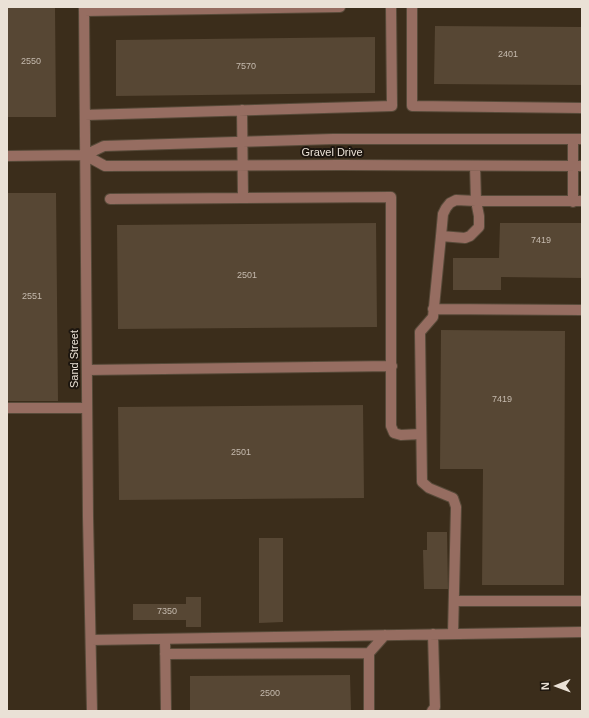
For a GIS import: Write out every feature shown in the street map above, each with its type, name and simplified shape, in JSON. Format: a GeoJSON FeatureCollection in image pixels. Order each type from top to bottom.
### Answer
{"type":"FeatureCollection","features":[{"type":"Feature","properties":{"kind":"street"},"geometry":{"type":"LineString","coordinates":[[84,9],[340,7]]}},
{"type":"Feature","properties":{"kind":"street"},"geometry":{"type":"LineString","coordinates":[[85,115],[392,106],[391,7]]}},
{"type":"Feature","properties":{"kind":"street"},"geometry":{"type":"LineString","coordinates":[[412,7],[412,106],[582,108]]}},
{"type":"Feature","properties":{"kind":"street","name":"Sand Street"},"geometry":{"type":"LineString","coordinates":[[84,9],[87,408],[92,711]]}},
{"type":"Feature","properties":{"kind":"street"},"geometry":{"type":"LineString","coordinates":[[242,110],[243,198]]}},
{"type":"Feature","properties":{"kind":"street","name":"Gravel Drive"},"geometry":{"type":"LineString","coordinates":[[7,156],[85,155],[104,146],[333,139],[577,139]]}},
{"type":"Feature","properties":{"kind":"street"},"geometry":{"type":"LineString","coordinates":[[453,634],[456,507],[453,498],[429,488],[422,482],[420,332],[433,317],[443,214],[450,203],[456,200],[577,202],[577,139]]}},
{"type":"Feature","properties":{"kind":"street","name":"Gravel Drive"},"geometry":{"type":"LineString","coordinates":[[85,155],[105,166],[578,166]]}},
{"type":"Feature","properties":{"kind":"street"},"geometry":{"type":"LineString","coordinates":[[441,236],[465,238],[475,232],[479,227],[479,216],[476,201],[475,166]]}},
{"type":"Feature","properties":{"kind":"street"},"geometry":{"type":"LineString","coordinates":[[110,199],[391,197],[391,426],[394,433],[401,435],[421,434]]}},
{"type":"Feature","properties":{"kind":"street"},"geometry":{"type":"LineString","coordinates":[[433,309],[582,310]]}},
{"type":"Feature","properties":{"kind":"street"},"geometry":{"type":"LineString","coordinates":[[87,370],[392,366]]}},
{"type":"Feature","properties":{"kind":"street"},"geometry":{"type":"LineString","coordinates":[[7,408],[87,408]]}},
{"type":"Feature","properties":{"kind":"street"},"geometry":{"type":"LineString","coordinates":[[454,600],[582,601]]}},
{"type":"Feature","properties":{"kind":"street"},"geometry":{"type":"LineString","coordinates":[[91,640],[582,632]]}},
{"type":"Feature","properties":{"kind":"street"},"geometry":{"type":"LineString","coordinates":[[432,711],[435,707],[433,634]]}},
{"type":"Feature","properties":{"kind":"street"},"geometry":{"type":"LineString","coordinates":[[369,711],[370,653],[384,635]]}},
{"type":"Feature","properties":{"kind":"street"},"geometry":{"type":"LineString","coordinates":[[165,639],[166,711]]}},
{"type":"Feature","properties":{"kind":"street"},"geometry":{"type":"LineString","coordinates":[[165,654],[370,653]]}},
{"type":"Feature","properties":{"kind":"building"},"geometry":{"type":"Polygon","coordinates":[[[7,7],[55,7],[56,117],[7,117],[7,7]]]}},
{"type":"Feature","properties":{"kind":"building"},"geometry":{"type":"Polygon","coordinates":[[[435,26],[582,27],[582,85],[434,84],[435,26]]]}},
{"type":"Feature","properties":{"kind":"building"},"geometry":{"type":"Polygon","coordinates":[[[375,37],[375,93],[116,96],[116,40],[375,37]]]}},
{"type":"Feature","properties":{"kind":"building"},"geometry":{"type":"Polygon","coordinates":[[[7,193],[56,193],[58,401],[7,401],[7,193]]]}},
{"type":"Feature","properties":{"kind":"building"},"geometry":{"type":"Polygon","coordinates":[[[376,223],[377,327],[118,329],[117,225],[376,223]]]}},
{"type":"Feature","properties":{"kind":"building"},"geometry":{"type":"Polygon","coordinates":[[[500,223],[582,223],[582,278],[501,277],[501,290],[453,290],[453,258],[499,258],[500,223]]]}},
{"type":"Feature","properties":{"kind":"building"},"geometry":{"type":"Polygon","coordinates":[[[441,330],[565,331],[564,585],[482,585],[483,469],[440,469],[441,330]]]}},
{"type":"Feature","properties":{"kind":"building"},"geometry":{"type":"Polygon","coordinates":[[[363,405],[364,498],[119,500],[118,407],[363,405]]]}},
{"type":"Feature","properties":{"kind":"building"},"geometry":{"type":"Polygon","coordinates":[[[427,532],[447,532],[448,589],[424,589],[423,550],[427,550],[427,532]]]}},
{"type":"Feature","properties":{"kind":"building"},"geometry":{"type":"Polygon","coordinates":[[[259,538],[283,538],[283,622],[259,623],[259,538]]]}},
{"type":"Feature","properties":{"kind":"building"},"geometry":{"type":"Polygon","coordinates":[[[186,597],[201,597],[201,627],[186,627],[186,620],[133,620],[133,604],[186,604],[186,597]]]}},
{"type":"Feature","properties":{"kind":"building"},"geometry":{"type":"Polygon","coordinates":[[[350,675],[351,711],[190,711],[190,676],[350,675]]]}}]}
